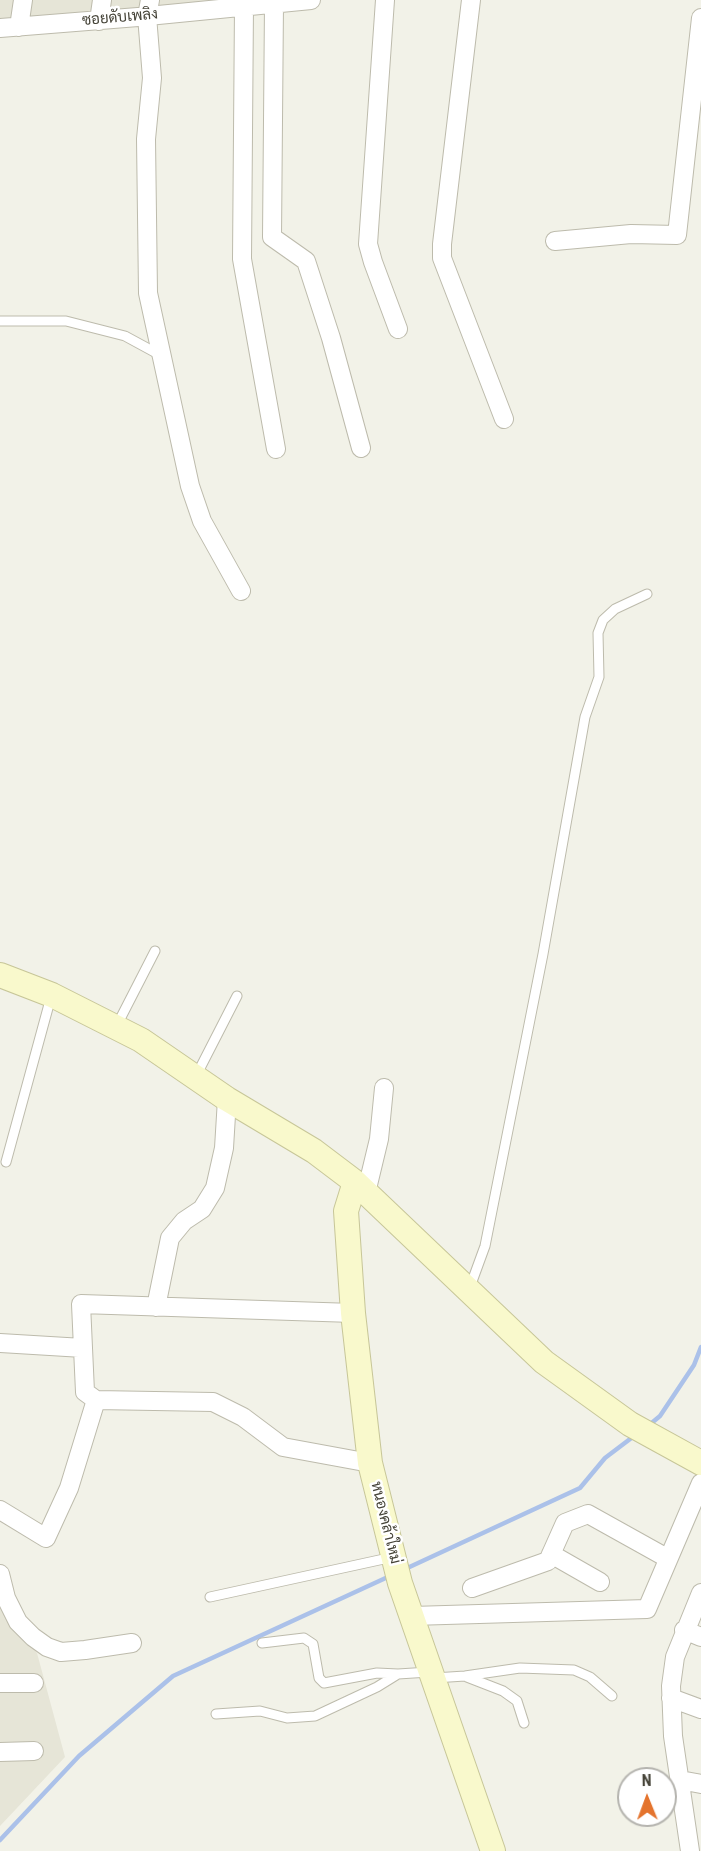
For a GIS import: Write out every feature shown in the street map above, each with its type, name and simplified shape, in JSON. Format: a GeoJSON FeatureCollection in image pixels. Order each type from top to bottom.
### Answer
{"type":"FeatureCollection","features":[{"type":"Feature","properties":{"kind":"main road"},"geometry":{"type":"LineString","coordinates":[[0,975],[52,995],[141,1040],[227,1100],[314,1151],[361,1188],[544,1362],[640,1429],[701,1463]]}},
{"type":"Feature","properties":{"kind":"main road","name":"หนองคล้าใหม่"},"geometry":{"type":"LineString","coordinates":[[361,1188],[346,1211],[353,1313],[370,1463],[396,1568],[493,1851]]}},
{"type":"Feature","properties":{"kind":"street"},"geometry":{"type":"LineString","coordinates":[[19,27],[23,0]]}},
{"type":"Feature","properties":{"kind":"street"},"geometry":{"type":"LineString","coordinates":[[99,21],[102,0]]}},
{"type":"Feature","properties":{"kind":"street","name":"ซอยดับเพลิง"},"geometry":{"type":"LineString","coordinates":[[0,28],[99,21],[149,8],[244,6],[311,0]]}},
{"type":"Feature","properties":{"kind":"street"},"geometry":{"type":"LineString","coordinates":[[385,0],[368,244],[398,329]]}},
{"type":"Feature","properties":{"kind":"street"},"geometry":{"type":"LineString","coordinates":[[471,0],[442,258],[504,419]]}},
{"type":"Feature","properties":{"kind":"street"},"geometry":{"type":"LineString","coordinates":[[277,2],[272,237],[306,261],[331,338],[361,448]]}},
{"type":"Feature","properties":{"kind":"street"},"geometry":{"type":"LineString","coordinates":[[244,6],[242,259],[276,449]]}},
{"type":"Feature","properties":{"kind":"street"},"geometry":{"type":"LineString","coordinates":[[149,8],[152,78],[147,139],[148,293],[190,486],[202,521],[241,591]]}},
{"type":"Feature","properties":{"kind":"street"},"geometry":{"type":"LineString","coordinates":[[555,241],[631,234],[677,235],[701,18]]}},
{"type":"Feature","properties":{"kind":"street"},"geometry":{"type":"LineString","coordinates":[[361,1188],[378,1139],[384,1088]]}},
{"type":"Feature","properties":{"kind":"street"},"geometry":{"type":"LineString","coordinates":[[156,1307],[170,1238],[184,1221],[201,1209],[215,1188],[224,1148],[227,1100]]}},
{"type":"Feature","properties":{"kind":"street"},"geometry":{"type":"LineString","coordinates":[[353,1313],[81,1304],[85,1392],[96,1400],[213,1402],[243,1417],[283,1447],[370,1463]]}},
{"type":"Feature","properties":{"kind":"street"},"geometry":{"type":"LineString","coordinates":[[0,1343],[83,1348]]}},
{"type":"Feature","properties":{"kind":"street"},"geometry":{"type":"LineString","coordinates":[[0,1510],[46,1538],[69,1488],[96,1400]]}},
{"type":"Feature","properties":{"kind":"street"},"geometry":{"type":"LineString","coordinates":[[412,1616],[647,1609],[667,1558],[701,1484]]}},
{"type":"Feature","properties":{"kind":"street"},"geometry":{"type":"LineString","coordinates":[[472,1588],[548,1561],[565,1523],[588,1514],[667,1558]]}},
{"type":"Feature","properties":{"kind":"street"},"geometry":{"type":"LineString","coordinates":[[550,1554],[600,1582]]}},
{"type":"Feature","properties":{"kind":"street"},"geometry":{"type":"LineString","coordinates":[[0,1574],[6,1598],[18,1622],[47,1647],[61,1652],[132,1643]]}},
{"type":"Feature","properties":{"kind":"street"},"geometry":{"type":"LineString","coordinates":[[690,1851],[670,1711],[675,1657],[693,1633],[701,1593]]}},
{"type":"Feature","properties":{"kind":"street"},"geometry":{"type":"LineString","coordinates":[[0,1683],[34,1683]]}},
{"type":"Feature","properties":{"kind":"street"},"geometry":{"type":"LineString","coordinates":[[671,1698],[701,1709]]}},
{"type":"Feature","properties":{"kind":"street"},"geometry":{"type":"LineString","coordinates":[[0,1752],[34,1751]]}},
{"type":"Feature","properties":{"kind":"street"},"geometry":{"type":"LineString","coordinates":[[680,1780],[701,1784]]}},
{"type":"Feature","properties":{"kind":"lane"},"geometry":{"type":"LineString","coordinates":[[0,321],[66,321],[125,336],[162,356]]}},
{"type":"Feature","properties":{"kind":"lane"},"geometry":{"type":"LineString","coordinates":[[469,1290],[487,1235],[545,943],[585,717],[599,677],[598,633],[603,620],[615,609],[647,594]]}},
{"type":"Feature","properties":{"kind":"lane"},"geometry":{"type":"LineString","coordinates":[[116,1027],[155,951]]}},
{"type":"Feature","properties":{"kind":"lane"},"geometry":{"type":"LineString","coordinates":[[6,1162],[52,995]]}},
{"type":"Feature","properties":{"kind":"lane"},"geometry":{"type":"LineString","coordinates":[[195,1078],[237,996]]}},
{"type":"Feature","properties":{"kind":"lane"},"geometry":{"type":"LineString","coordinates":[[210,1597],[396,1568]]}},
{"type":"Feature","properties":{"kind":"lane"},"geometry":{"type":"LineString","coordinates":[[262,1643],[304,1638],[312,1644],[319,1678],[324,1683],[377,1673],[465,1676],[520,1668],[574,1670],[590,1677],[612,1696]]}},
{"type":"Feature","properties":{"kind":"lane"},"geometry":{"type":"LineString","coordinates":[[216,1714],[260,1712],[287,1718],[315,1716],[398,1674]]}},
{"type":"Feature","properties":{"kind":"lane"},"geometry":{"type":"LineString","coordinates":[[465,1676],[503,1691],[517,1701],[524,1722]]}},
{"type":"Feature","properties":{"kind":"shaded area"},"geometry":{"type":"Polygon","coordinates":[[[0,0],[219,0],[132,11],[0,21],[0,0]]]}},
{"type":"Feature","properties":{"kind":"shaded area"},"geometry":{"type":"Polygon","coordinates":[[[0,1596],[4,1612],[37,1653],[65,1757],[0,1826],[0,1596]]]}},
{"type":"Feature","properties":{"kind":"waterway"},"geometry":{"type":"LineString","coordinates":[[648,1426],[660,1416],[694,1365],[701,1347]]}},
{"type":"Feature","properties":{"kind":"waterway"},"geometry":{"type":"LineString","coordinates":[[403,1570],[580,1488],[605,1458],[634,1436]]}},
{"type":"Feature","properties":{"kind":"waterway"},"geometry":{"type":"LineString","coordinates":[[0,1840],[79,1756],[173,1676],[390,1576]]}}]}
